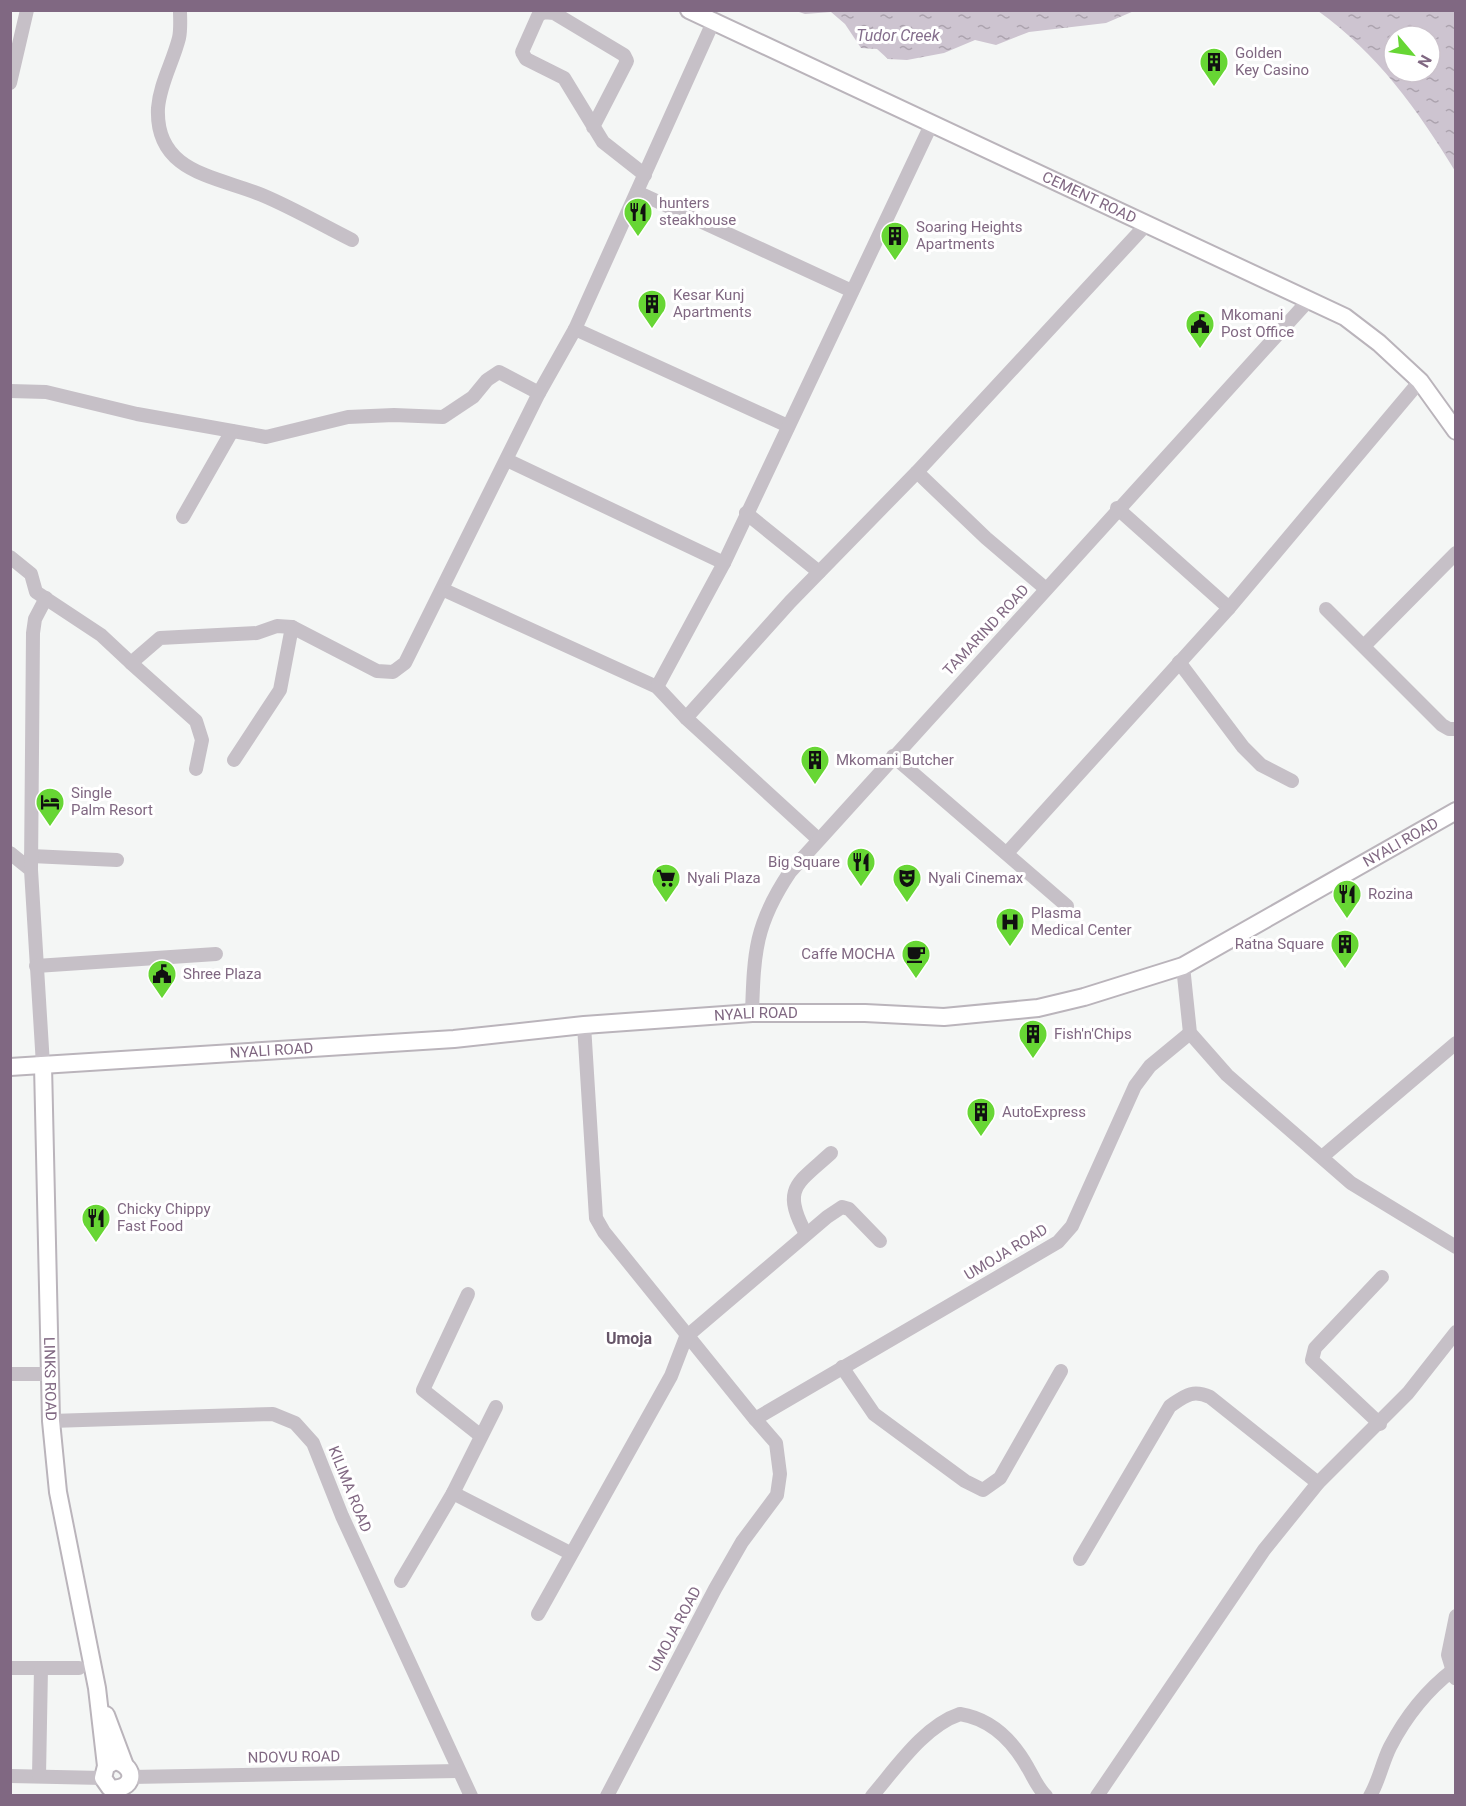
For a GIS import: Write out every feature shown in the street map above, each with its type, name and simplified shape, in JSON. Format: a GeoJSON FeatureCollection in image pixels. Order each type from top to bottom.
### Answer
{"type":"FeatureCollection","features":[{"type":"Feature","properties":{"kind":"main road","name":"CEMENT ROAD"},"geometry":{"type":"LineString","coordinates":[[689,10],[1145,226],[1345,317],[1420,381],[1455,431]]}},
{"type":"Feature","properties":{"kind":"main road","name":"NYALI ROAD"},"geometry":{"type":"LineString","coordinates":[[10,1067],[454,1039],[584,1025],[752,1013],[866,1013],[944,1017],[1038,1008],[1084,998],[1183,966],[1455,811]]}},
{"type":"Feature","properties":{"kind":"main road","name":"LINKS ROAD"},"geometry":{"type":"LineString","coordinates":[[43,1065],[49,1374],[58,1492],[117,1781]]}},
{"type":"Feature","properties":{"kind":"street"},"geometry":{"type":"LineString","coordinates":[[10,83],[27,10]]}},
{"type":"Feature","properties":{"kind":"street"},"geometry":{"type":"LineString","coordinates":[[180,10],[179,37],[164,79],[158,107],[159,135],[173,156],[194,170],[262,195],[352,240]]}},
{"type":"Feature","properties":{"kind":"street"},"geometry":{"type":"LineString","coordinates":[[593,127],[627,61],[624,55],[554,13],[543,12],[538,16],[522,52],[530,62],[564,78],[593,127],[603,142],[645,175]]}},
{"type":"Feature","properties":{"kind":"street"},"geometry":{"type":"LineString","coordinates":[[130,663],[160,638],[257,633],[277,626],[292,627],[377,671],[393,672],[405,663],[444,590],[539,393],[575,329],[714,20]]}},
{"type":"Feature","properties":{"kind":"street"},"geometry":{"type":"LineString","coordinates":[[657,687],[724,563],[931,124]]}},
{"type":"Feature","properties":{"kind":"street"},"geometry":{"type":"LineString","coordinates":[[638,192],[852,291]]}},
{"type":"Feature","properties":{"kind":"street"},"geometry":{"type":"LineString","coordinates":[[686,718],[819,572],[917,472],[1145,226]]}},
{"type":"Feature","properties":{"kind":"street","name":"TAMARIND ROAD"},"geometry":{"type":"LineString","coordinates":[[752,1013],[753,973],[762,920],[771,899],[790,872],[1117,508],[1308,301]]}},
{"type":"Feature","properties":{"kind":"street"},"geometry":{"type":"LineString","coordinates":[[575,329],[788,426]]}},
{"type":"Feature","properties":{"kind":"street"},"geometry":{"type":"LineString","coordinates":[[10,390],[46,392],[137,414],[266,437],[348,417],[394,415],[443,417],[473,397],[487,380],[498,372],[539,393]]}},
{"type":"Feature","properties":{"kind":"street"},"geometry":{"type":"LineString","coordinates":[[1007,853],[1229,608],[1420,381]]}},
{"type":"Feature","properties":{"kind":"street"},"geometry":{"type":"LineString","coordinates":[[183,518],[232,431]]}},
{"type":"Feature","properties":{"kind":"street"},"geometry":{"type":"LineString","coordinates":[[507,460],[724,563]]}},
{"type":"Feature","properties":{"kind":"street"},"geometry":{"type":"LineString","coordinates":[[917,472],[1046,589]]}},
{"type":"Feature","properties":{"kind":"street"},"geometry":{"type":"LineString","coordinates":[[1117,508],[1229,608]]}},
{"type":"Feature","properties":{"kind":"street"},"geometry":{"type":"LineString","coordinates":[[746,513],[819,572]]}},
{"type":"Feature","properties":{"kind":"street"},"geometry":{"type":"LineString","coordinates":[[1364,646],[1455,553]]}},
{"type":"Feature","properties":{"kind":"street"},"geometry":{"type":"LineString","coordinates":[[10,557],[31,574],[36,592],[101,635],[196,721],[202,740],[196,769]]}},
{"type":"Feature","properties":{"kind":"street"},"geometry":{"type":"LineString","coordinates":[[444,590],[657,687],[686,718],[818,839]]}},
{"type":"Feature","properties":{"kind":"street"},"geometry":{"type":"LineString","coordinates":[[43,1065],[31,863],[33,633],[35,619],[46,598]]}},
{"type":"Feature","properties":{"kind":"street"},"geometry":{"type":"LineString","coordinates":[[1326,609],[1442,725],[1455,729]]}},
{"type":"Feature","properties":{"kind":"street"},"geometry":{"type":"LineString","coordinates":[[234,760],[280,690],[292,627]]}},
{"type":"Feature","properties":{"kind":"street"},"geometry":{"type":"LineString","coordinates":[[1179,662],[1243,747],[1261,765],[1292,781]]}},
{"type":"Feature","properties":{"kind":"street"},"geometry":{"type":"LineString","coordinates":[[893,756],[1067,906]]}},
{"type":"Feature","properties":{"kind":"street"},"geometry":{"type":"LineString","coordinates":[[10,853],[31,863],[117,860]]}},
{"type":"Feature","properties":{"kind":"street"},"geometry":{"type":"LineString","coordinates":[[36,966],[216,954]]}},
{"type":"Feature","properties":{"kind":"street"},"geometry":{"type":"LineString","coordinates":[[1183,966],[1190,1032],[1227,1075],[1373,1198],[1455,1247]]}},
{"type":"Feature","properties":{"kind":"street","name":"UMOJA ROAD"},"geometry":{"type":"LineString","coordinates":[[584,1025],[596,1218],[604,1232],[687,1337],[776,1443],[780,1474],[777,1495],[742,1542],[715,1589],[607,1796]]}},
{"type":"Feature","properties":{"kind":"street","name":"UMOJA ROAD"},"geometry":{"type":"LineString","coordinates":[[755,1419],[1058,1242],[1076,1218],[1135,1086],[1150,1066],[1190,1032]]}},
{"type":"Feature","properties":{"kind":"street"},"geometry":{"type":"LineString","coordinates":[[1322,1157],[1455,1043]]}},
{"type":"Feature","properties":{"kind":"street"},"geometry":{"type":"LineString","coordinates":[[806,1234],[796,1214],[793,1202],[794,1193],[799,1182],[831,1153]]}},
{"type":"Feature","properties":{"kind":"street"},"geometry":{"type":"LineString","coordinates":[[538,1614],[670,1376],[687,1337],[806,1234],[842,1207],[849,1209],[879,1241]]}},
{"type":"Feature","properties":{"kind":"street"},"geometry":{"type":"LineString","coordinates":[[1380,1424],[1312,1360],[1315,1348],[1382,1276]]}},
{"type":"Feature","properties":{"kind":"street"},"geometry":{"type":"LineString","coordinates":[[468,1294],[423,1390],[481,1436]]}},
{"type":"Feature","properties":{"kind":"street"},"geometry":{"type":"LineString","coordinates":[[1097,1796],[1215,1625],[1238,1586],[1318,1484],[1380,1424],[1455,1332]]}},
{"type":"Feature","properties":{"kind":"street"},"geometry":{"type":"LineString","coordinates":[[842,1367],[874,1414],[965,1481],[983,1490],[1000,1478],[1061,1371]]}},
{"type":"Feature","properties":{"kind":"street"},"geometry":{"type":"LineString","coordinates":[[10,1374],[49,1374]]}},
{"type":"Feature","properties":{"kind":"street"},"geometry":{"type":"LineString","coordinates":[[1080,1559],[1170,1406],[1189,1393],[1198,1392],[1210,1397],[1318,1484]]}},
{"type":"Feature","properties":{"kind":"street"},"geometry":{"type":"LineString","coordinates":[[401,1581],[453,1493],[496,1407]]}},
{"type":"Feature","properties":{"kind":"street","name":"KILIMA ROAD"},"geometry":{"type":"LineString","coordinates":[[51,1421],[273,1414],[295,1423],[313,1443],[342,1516],[471,1796]]}},
{"type":"Feature","properties":{"kind":"street"},"geometry":{"type":"LineString","coordinates":[[453,1493],[570,1553]]}},
{"type":"Feature","properties":{"kind":"street"},"geometry":{"type":"LineString","coordinates":[[1370,1796],[1389,1748],[1407,1721],[1435,1684],[1454,1675],[1448,1655],[1455,1616]]}},
{"type":"Feature","properties":{"kind":"street"},"geometry":{"type":"LineString","coordinates":[[10,1668],[80,1668]]}},
{"type":"Feature","properties":{"kind":"street"},"geometry":{"type":"LineString","coordinates":[[39,1776],[41,1668]]}},
{"type":"Feature","properties":{"kind":"street"},"geometry":{"type":"LineString","coordinates":[[872,1796],[927,1736],[944,1722],[960,1714],[987,1722],[1011,1743],[1037,1787],[1046,1796]]}},
{"type":"Feature","properties":{"kind":"street","name":"NDOVU ROAD"},"geometry":{"type":"LineString","coordinates":[[10,1776],[117,1781],[458,1771]]}},
{"type":"Feature","properties":{"kind":"water","name":"Tudor Creek"},"geometry":{"type":"Polygon","coordinates":[[[796,11],[1134,11],[1106,23],[1029,32],[996,45],[975,40],[944,53],[907,60],[888,59],[877,49],[861,48],[845,24],[831,12],[805,14],[796,11]]]}},
{"type":"Feature","properties":{"kind":"water"},"geometry":{"type":"Polygon","coordinates":[[[1318,11],[1455,11],[1455,171],[1395,84],[1442,84],[1442,24],[1382,24],[1382,69],[1359,45],[1318,11]]]}},
{"type":"Feature","properties":{"kind":"place","name":"Golden Key Casino"},"geometry":{"type":"Point","coordinates":[1214,88]}},
{"type":"Feature","properties":{"kind":"place","name":"hunters steakhouse"},"geometry":{"type":"Point","coordinates":[638,238]}},
{"type":"Feature","properties":{"kind":"place","name":"Soaring Heights Apartments"},"geometry":{"type":"Point","coordinates":[895,262]}},
{"type":"Feature","properties":{"kind":"place","name":"Kesar Kunj Apartments"},"geometry":{"type":"Point","coordinates":[652,330]}},
{"type":"Feature","properties":{"kind":"place","name":"Mkomani Post Office"},"geometry":{"type":"Point","coordinates":[1200,350]}},
{"type":"Feature","properties":{"kind":"place","name":"Mkomani Butcher"},"geometry":{"type":"Point","coordinates":[815,786]}},
{"type":"Feature","properties":{"kind":"place","name":"Single Palm Resort"},"geometry":{"type":"Point","coordinates":[50,828]}},
{"type":"Feature","properties":{"kind":"place","name":"Big Square"},"geometry":{"type":"Point","coordinates":[861,888]}},
{"type":"Feature","properties":{"kind":"place","name":"Nyali Plaza"},"geometry":{"type":"Point","coordinates":[666,904]}},
{"type":"Feature","properties":{"kind":"place","name":"Nyali Cinemax"},"geometry":{"type":"Point","coordinates":[907,904]}},
{"type":"Feature","properties":{"kind":"place","name":"Rozina"},"geometry":{"type":"Point","coordinates":[1347,920]}},
{"type":"Feature","properties":{"kind":"place","name":"Plasma Medical Center"},"geometry":{"type":"Point","coordinates":[1010,948]}},
{"type":"Feature","properties":{"kind":"place","name":"Ratna Square"},"geometry":{"type":"Point","coordinates":[1345,970]}},
{"type":"Feature","properties":{"kind":"place","name":"Caffe MOCHA"},"geometry":{"type":"Point","coordinates":[916,980]}},
{"type":"Feature","properties":{"kind":"place","name":"Shree Plaza"},"geometry":{"type":"Point","coordinates":[162,1000]}},
{"type":"Feature","properties":{"kind":"place","name":"Fish'n'Chips"},"geometry":{"type":"Point","coordinates":[1033,1060]}},
{"type":"Feature","properties":{"kind":"place","name":"AutoExpress"},"geometry":{"type":"Point","coordinates":[981,1138]}},
{"type":"Feature","properties":{"kind":"place","name":"Chicky Chippy Fast Food"},"geometry":{"type":"Point","coordinates":[96,1244]}},
{"type":"Feature","properties":{"kind":"district","name":"Umoja"},"geometry":{"type":"Point","coordinates":[629,1338]}}]}
